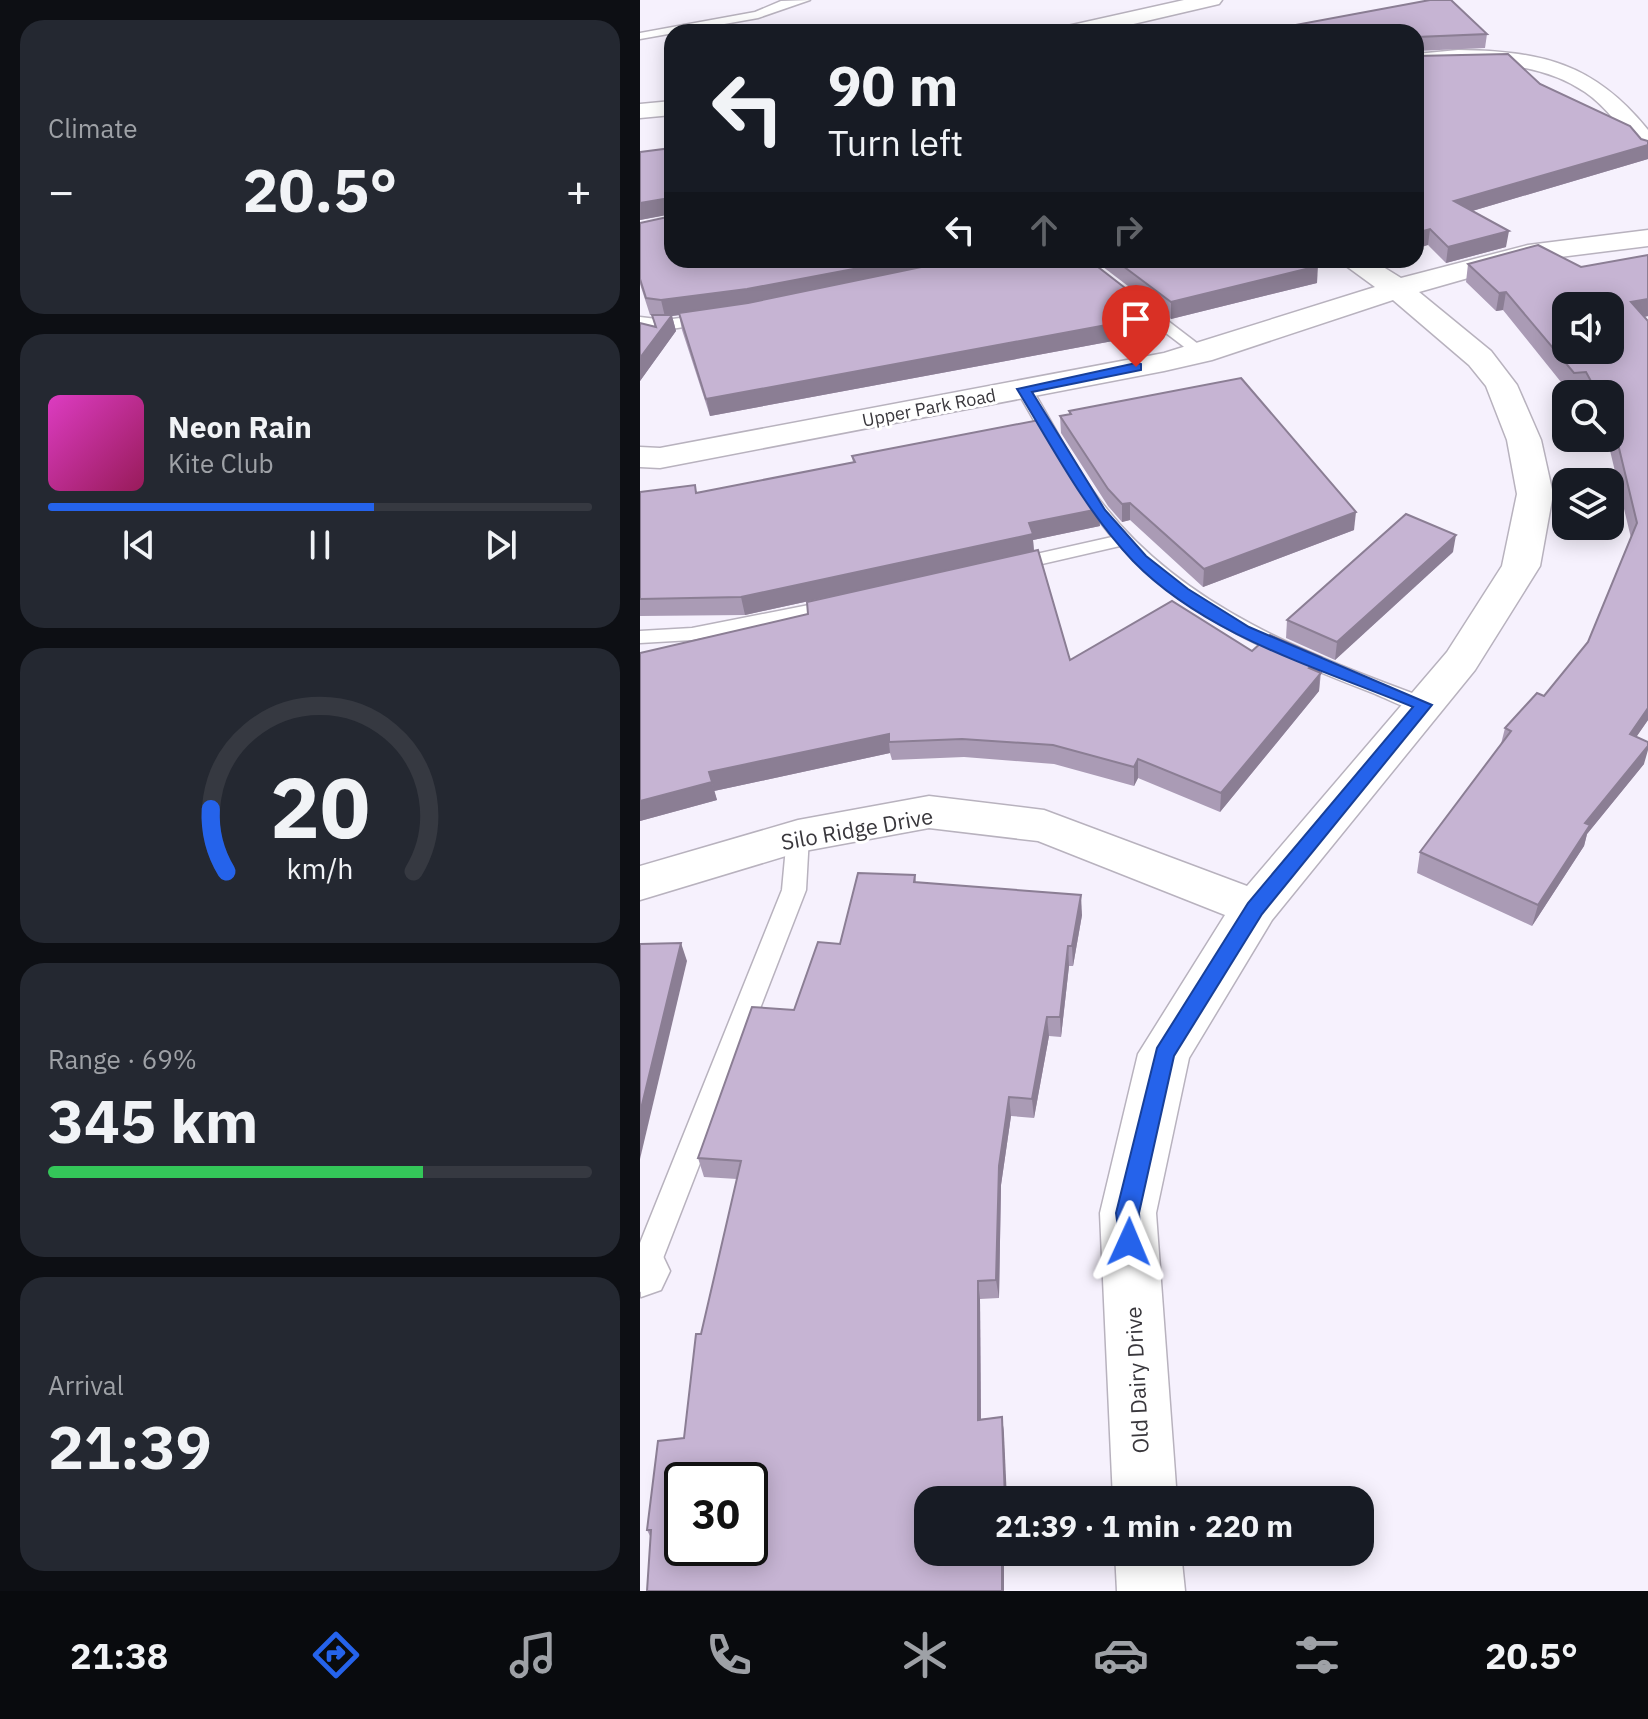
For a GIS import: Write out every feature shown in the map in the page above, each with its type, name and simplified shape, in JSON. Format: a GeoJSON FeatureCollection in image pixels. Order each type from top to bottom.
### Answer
{"type":"FeatureCollection","features":[{"type":"Feature","properties":{"kind":"street"},"geometry":{"type":"LineString","coordinates":[[1105,24],[1208,0]]}},
{"type":"Feature","properties":{"kind":"street"},"geometry":{"type":"LineString","coordinates":[[1424,60],[1472,57],[1516,61],[1565,73],[1592,86],[1648,147]]}},
{"type":"Feature","properties":{"kind":"street"},"geometry":{"type":"LineString","coordinates":[[640,111],[664,109]]}},
{"type":"Feature","properties":{"kind":"street","name":"Upper Park Road"},"geometry":{"type":"LineString","coordinates":[[640,457],[660,458],[785,436],[1201,353],[1459,269],[1528,253],[1648,238]]}},
{"type":"Feature","properties":{"kind":"street","name":"Old Dairy Drive"},"geometry":{"type":"LineString","coordinates":[[1144,1486],[1128,1213],[1164,1054],[1255,908],[1461,661],[1521,566],[1535,494],[1524,440],[1501,385],[1480,358],[1398,289],[1365,268]]}},
{"type":"Feature","properties":{"kind":"street","name":"Silo Ridge Drive"},"geometry":{"type":"LineString","coordinates":[[640,883],[798,836],[929,812],[1044,826],[1167,871],[1255,908]]}},
{"type":"Feature","properties":{"kind":"street"},"geometry":{"type":"LineString","coordinates":[[1149,1566],[1151,1591]]}},
{"type":"Feature","properties":{"kind":"lane"},"geometry":{"type":"LineString","coordinates":[[707,24],[758,15],[781,4],[805,0]]}},
{"type":"Feature","properties":{"kind":"lane"},"geometry":{"type":"LineString","coordinates":[[640,36],[664,32]]}},
{"type":"Feature","properties":{"kind":"lane"},"geometry":{"type":"LineString","coordinates":[[1117,289],[1201,353]]}},
{"type":"Feature","properties":{"kind":"lane"},"geometry":{"type":"LineString","coordinates":[[640,322],[665,325],[723,317]]}},
{"type":"Feature","properties":{"kind":"lane"},"geometry":{"type":"LineString","coordinates":[[1024,389],[1099,512],[1140,559],[1182,593],[1243,630],[1424,705]]}},
{"type":"Feature","properties":{"kind":"lane"},"geometry":{"type":"LineString","coordinates":[[987,571],[1124,540]]}},
{"type":"Feature","properties":{"kind":"lane"},"geometry":{"type":"LineString","coordinates":[[640,637],[692,634],[851,602]]}},
{"type":"Feature","properties":{"kind":"lane"},"geometry":{"type":"LineString","coordinates":[[640,1274],[794,890],[798,836]]}},
{"type":"Feature","properties":{"kind":"building"},"geometry":{"type":"Polygon","coordinates":[[[1430,0],[1451,0],[1487,34],[1424,37],[1424,24],[1301,24],[1430,0]]]}},
{"type":"Feature","properties":{"kind":"building"},"geometry":{"type":"Polygon","coordinates":[[[1508,54],[1540,84],[1630,126],[1641,139],[1648,141],[1648,145],[1454,201],[1509,231],[1448,247],[1430,229],[1424,231],[1424,56],[1508,54]]]}},
{"type":"Feature","properties":{"kind":"building"},"geometry":{"type":"Polygon","coordinates":[[[664,149],[664,199],[640,203],[640,152],[664,149]]]}},
{"type":"Feature","properties":{"kind":"building"},"geometry":{"type":"Polygon","coordinates":[[[664,218],[664,268],[859,268],[747,289],[661,300],[646,298],[640,279],[640,223],[664,218]]]}},
{"type":"Feature","properties":{"kind":"building"},"geometry":{"type":"Polygon","coordinates":[[[1538,245],[1581,267],[1648,255],[1648,299],[1631,302],[1648,321],[1648,708],[1630,734],[1648,742],[1648,746],[1585,823],[1590,825],[1538,905],[1420,852],[1511,731],[1505,728],[1537,693],[1544,696],[1588,642],[1637,523],[1620,452],[1624,452],[1624,380],[1590,380],[1586,372],[1574,373],[1566,364],[1624,364],[1624,292],[1552,292],[1552,347],[1506,292],[1499,293],[1468,264],[1538,245]]]}},
{"type":"Feature","properties":{"kind":"building"},"geometry":{"type":"Polygon","coordinates":[[[916,268],[1099,268],[1151,308],[1124,315],[1128,321],[706,399],[679,313],[748,303],[916,268]]]}},
{"type":"Feature","properties":{"kind":"building"},"geometry":{"type":"Polygon","coordinates":[[[1126,268],[1310,268],[1171,302],[1126,268]]]}},
{"type":"Feature","properties":{"kind":"building"},"geometry":{"type":"Polygon","coordinates":[[[652,315],[672,315],[640,358],[640,323],[656,327],[652,315]]]}},
{"type":"Feature","properties":{"kind":"building"},"geometry":{"type":"Polygon","coordinates":[[[1241,378],[1356,512],[1204,569],[1130,503],[1122,504],[1108,489],[1060,416],[1071,414],[1069,411],[1241,378]]]}},
{"type":"Feature","properties":{"kind":"building"},"geometry":{"type":"Polygon","coordinates":[[[1039,420],[1068,470],[1099,509],[1029,523],[1033,534],[741,597],[640,599],[640,492],[695,485],[696,493],[855,462],[852,456],[1039,420]]]}},
{"type":"Feature","properties":{"kind":"building"},"geometry":{"type":"Polygon","coordinates":[[[1406,514],[1456,535],[1337,642],[1287,620],[1406,514]]]}},
{"type":"Feature","properties":{"kind":"building"},"geometry":{"type":"Polygon","coordinates":[[[1038,550],[1070,660],[1172,601],[1252,651],[1270,635],[1321,657],[1309,668],[1321,673],[1221,793],[1138,759],[1134,767],[1053,745],[962,739],[889,742],[889,734],[709,772],[712,782],[640,801],[640,653],[808,614],[807,602],[1038,550]]]}},
{"type":"Feature","properties":{"kind":"building"},"geometry":{"type":"Polygon","coordinates":[[[858,873],[915,875],[914,882],[1081,895],[1072,946],[1068,946],[1060,1017],[1047,1017],[1032,1099],[1009,1097],[999,1166],[996,1280],[978,1281],[978,1420],[1002,1417],[1004,1486],[914,1486],[914,1566],[1002,1566],[1002,1591],[647,1591],[651,1530],[647,1530],[658,1441],[684,1438],[696,1334],[701,1334],[741,1161],[698,1158],[752,1007],[794,1010],[818,942],[840,944],[858,873]]]}},
{"type":"Feature","properties":{"kind":"building"},"geometry":{"type":"Polygon","coordinates":[[[681,943],[640,1113],[640,944],[681,943]]]}},
{"type":"Feature","properties":{"kind":"route"},"geometry":{"type":"LineString","coordinates":[[1129,1242],[1128,1213],[1164,1054],[1255,908],[1424,705],[1243,630],[1182,593],[1140,559],[1099,512],[1024,389],[1136,367]]}}]}
